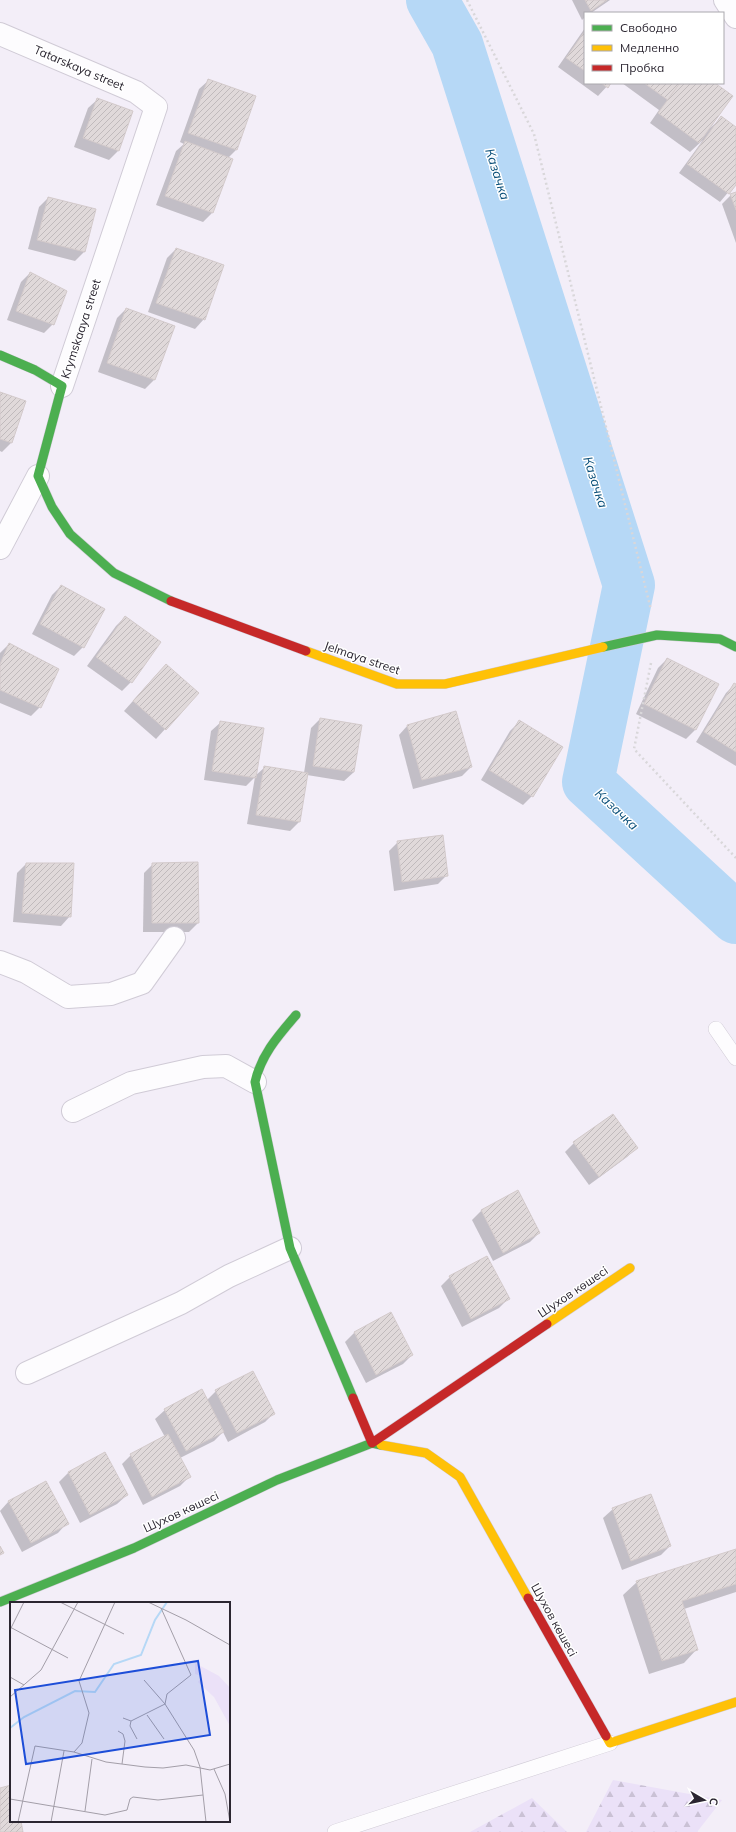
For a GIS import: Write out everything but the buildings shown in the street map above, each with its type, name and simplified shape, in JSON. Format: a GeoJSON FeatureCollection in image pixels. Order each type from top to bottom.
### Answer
{"type":"FeatureCollection","features":[{"type":"Feature","properties":{"kind":"street"},"geometry":{"type":"LineString","coordinates":[[726,0],[736,17]]}},
{"type":"Feature","properties":{"kind":"street","name":"Tatarskaya street"},"geometry":{"type":"LineString","coordinates":[[0,34],[136,92],[156,107]]}},
{"type":"Feature","properties":{"kind":"street","name":"Krymskaaya street"},"geometry":{"type":"LineString","coordinates":[[0,548],[38,476],[62,386],[156,107]]}},
{"type":"Feature","properties":{"kind":"street"},"geometry":{"type":"LineString","coordinates":[[0,355],[35,370],[62,386]]}},
{"type":"Feature","properties":{"kind":"street","name":"Jelmaya street"},"geometry":{"type":"LineString","coordinates":[[38,476],[52,507],[70,534],[114,573],[172,602],[397,684],[446,684],[657,635],[720,639],[736,647]]}},
{"type":"Feature","properties":{"kind":"street"},"geometry":{"type":"LineString","coordinates":[[0,962],[26,972],[68,997],[111,994],[142,983],[174,938]]}},
{"type":"Feature","properties":{"kind":"street"},"geometry":{"type":"LineString","coordinates":[[296,1015],[273,1042],[257,1069],[255,1082],[290,1248],[372,1443]]}},
{"type":"Feature","properties":{"kind":"street"},"geometry":{"type":"LineString","coordinates":[[73,1111],[131,1083],[202,1067],[226,1066],[255,1082]]}},
{"type":"Feature","properties":{"kind":"street"},"geometry":{"type":"LineString","coordinates":[[27,1373],[181,1303],[229,1276],[290,1248]]}},
{"type":"Feature","properties":{"kind":"street","name":"Шухов көшесі"},"geometry":{"type":"LineString","coordinates":[[0,1602],[134,1548],[278,1480],[372,1443],[630,1268]]}},
{"type":"Feature","properties":{"kind":"street","name":"Шухов көшесі"},"geometry":{"type":"LineString","coordinates":[[372,1443],[426,1453],[460,1477],[610,1743]]}},
{"type":"Feature","properties":{"kind":"street"},"geometry":{"type":"LineString","coordinates":[[610,1743],[736,1702]]}},
{"type":"Feature","properties":{"kind":"lane"},"geometry":{"type":"LineString","coordinates":[[716,1029],[736,1058]]}},
{"type":"Feature","properties":{"kind":"lane"},"geometry":{"type":"LineString","coordinates":[[335,1832],[610,1743]]}},
{"type":"Feature","properties":{"kind":"path"},"geometry":{"type":"LineString","coordinates":[[467,0],[534,134],[657,635],[634,749],[736,858]]}},
{"type":"Feature","properties":{"kind":"green space"},"geometry":{"type":"Polygon","coordinates":[[[613,1780],[722,1800],[697,1832],[586,1832],[613,1780]]]}},
{"type":"Feature","properties":{"kind":"green space"},"geometry":{"type":"Polygon","coordinates":[[[532,1798],[567,1832],[470,1832],[532,1798]]]}},
{"type":"Feature","properties":{"kind":"waterway","name":"Казачка"},"geometry":{"type":"LineString","coordinates":[[432,0],[457,44],[629,585],[588,782],[736,918]]}},
{"type":"Feature","properties":{"kind":"traffic: fast"},"geometry":{"type":"LineString","coordinates":[[0,355],[35,370],[62,386],[38,476],[52,507],[70,534],[114,573],[171,601]]}},
{"type":"Feature","properties":{"kind":"traffic: fast"},"geometry":{"type":"LineString","coordinates":[[603,647],[657,635],[720,639],[736,647]]}},
{"type":"Feature","properties":{"kind":"traffic: fast"},"geometry":{"type":"LineString","coordinates":[[296,1015],[266,1054],[261,1063],[255,1082],[290,1248],[353,1398]]}},
{"type":"Feature","properties":{"kind":"traffic: fast"},"geometry":{"type":"LineString","coordinates":[[0,1602],[134,1548],[277,1480],[372,1443],[381,1445]]}},
{"type":"Feature","properties":{"kind":"traffic: slow"},"geometry":{"type":"LineString","coordinates":[[306,651],[397,684],[445,684],[603,647]]}},
{"type":"Feature","properties":{"kind":"traffic: slow"},"geometry":{"type":"LineString","coordinates":[[547,1324],[630,1268]]}},
{"type":"Feature","properties":{"kind":"traffic: slow"},"geometry":{"type":"LineString","coordinates":[[381,1445],[426,1453],[460,1477],[528,1598]]}},
{"type":"Feature","properties":{"kind":"traffic: slow"},"geometry":{"type":"LineString","coordinates":[[606,1736],[610,1743],[736,1702]]}},
{"type":"Feature","properties":{"kind":"traffic: jam"},"geometry":{"type":"LineString","coordinates":[[171,601],[306,651]]}},
{"type":"Feature","properties":{"kind":"traffic: jam"},"geometry":{"type":"LineString","coordinates":[[353,1398],[372,1443],[547,1324]]}},
{"type":"Feature","properties":{"kind":"traffic: jam"},"geometry":{"type":"LineString","coordinates":[[528,1598],[606,1736]]}}]}
